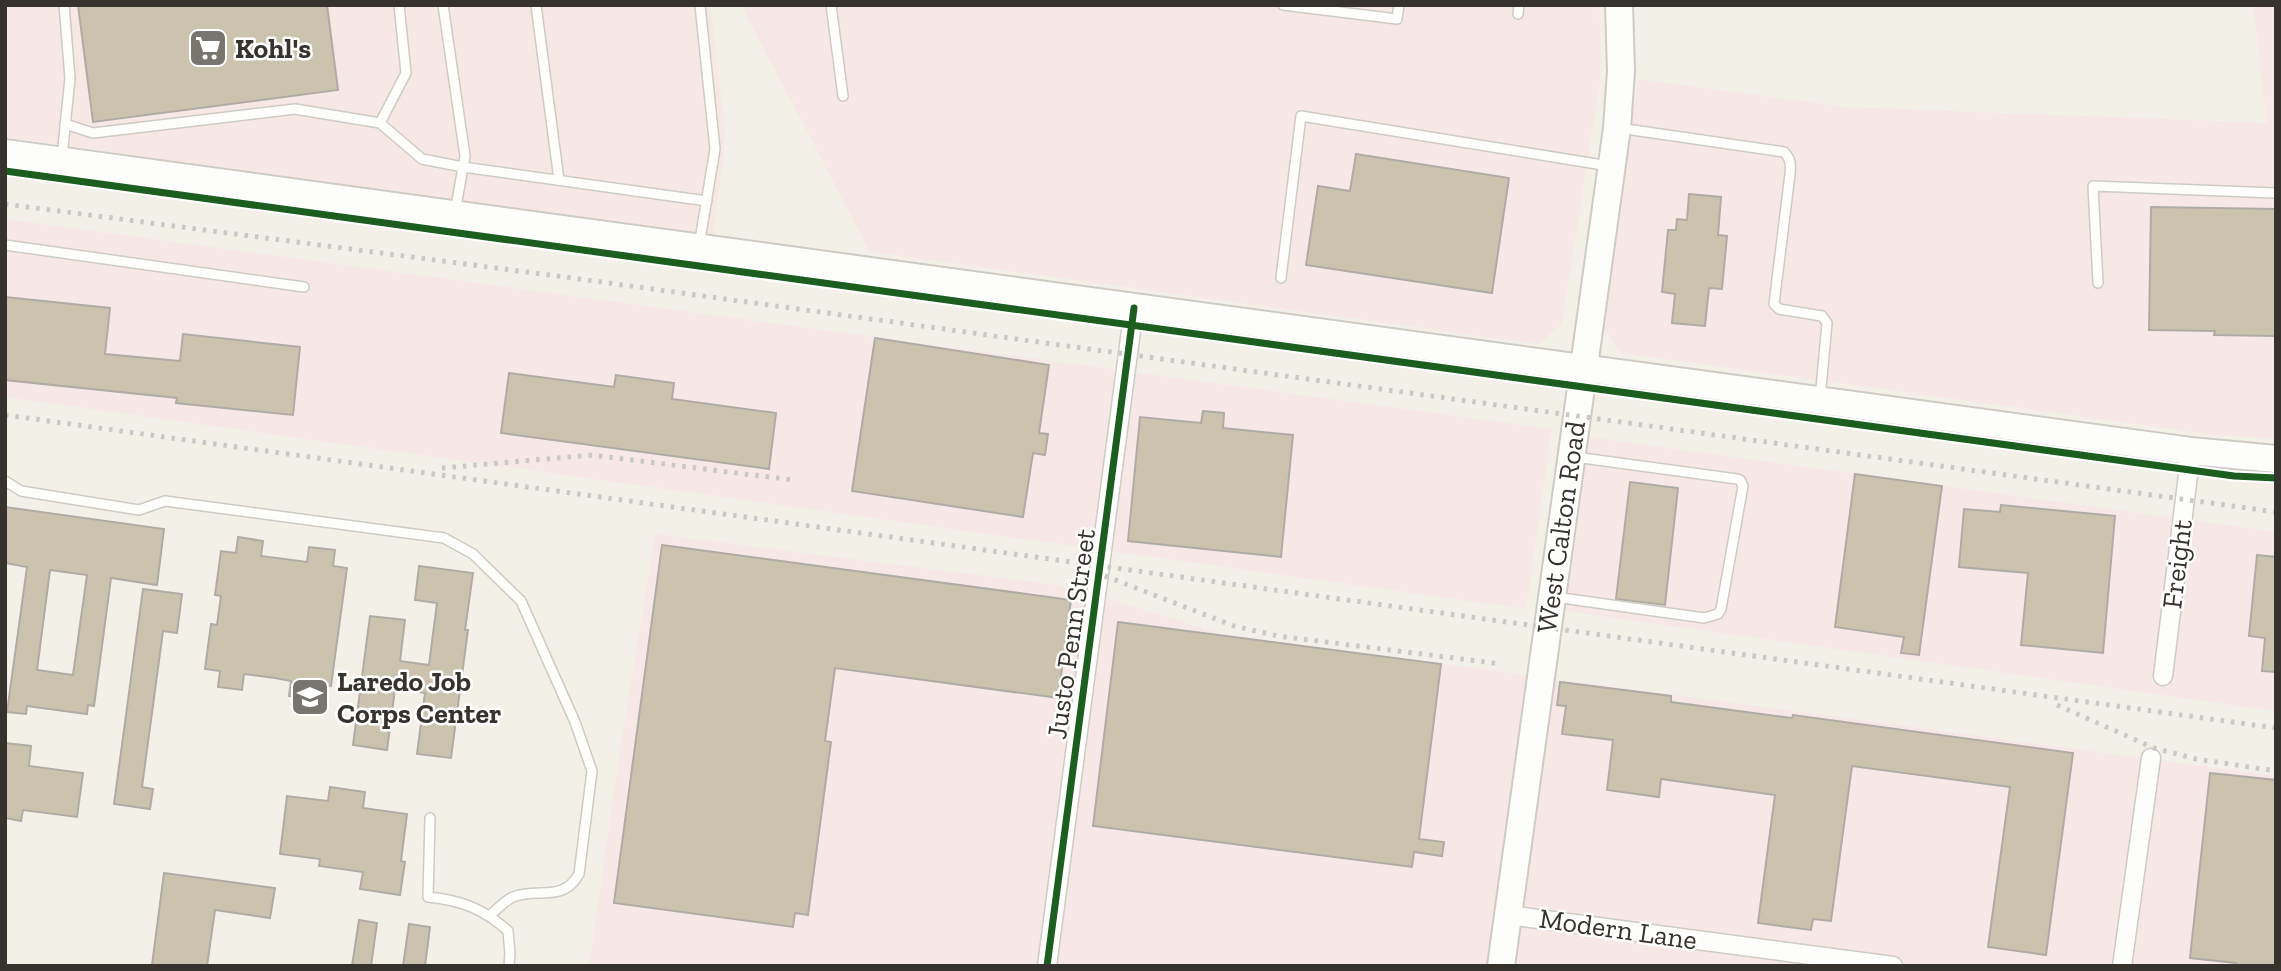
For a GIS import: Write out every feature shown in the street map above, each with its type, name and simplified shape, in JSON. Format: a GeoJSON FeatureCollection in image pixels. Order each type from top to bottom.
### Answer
{"type":"FeatureCollection","features":[{"type":"Feature","properties":{"kind":"main road","name":"West Calton Road"},"geometry":{"type":"LineString","coordinates":[[1501,966],[1617,128],[1621,71],[1619,5]]}},
{"type":"Feature","properties":{"kind":"main road"},"geometry":{"type":"LineString","coordinates":[[5,153],[2191,452],[2276,459]]}},
{"type":"Feature","properties":{"kind":"street","name":"Justo Penn Street"},"geometry":{"type":"LineString","coordinates":[[1047,966],[1134,308]]}},
{"type":"Feature","properties":{"kind":"street","name":"Freight"},"geometry":{"type":"LineString","coordinates":[[2163,676],[2191,452]]}},
{"type":"Feature","properties":{"kind":"street"},"geometry":{"type":"LineString","coordinates":[[2122,966],[2151,758]]}},
{"type":"Feature","properties":{"kind":"street","name":"Modern Lane"},"geometry":{"type":"LineString","coordinates":[[1508,915],[1893,966]]}},
{"type":"Feature","properties":{"kind":"lane"},"geometry":{"type":"LineString","coordinates":[[62,161],[70,78],[64,5]]}},
{"type":"Feature","properties":{"kind":"lane"},"geometry":{"type":"LineString","coordinates":[[380,123],[406,73],[399,5]]}},
{"type":"Feature","properties":{"kind":"lane"},"geometry":{"type":"LineString","coordinates":[[443,5],[465,156],[455,214]]}},
{"type":"Feature","properties":{"kind":"lane"},"geometry":{"type":"LineString","coordinates":[[536,5],[559,180]]}},
{"type":"Feature","properties":{"kind":"lane"},"geometry":{"type":"LineString","coordinates":[[699,247],[715,149],[700,5]]}},
{"type":"Feature","properties":{"kind":"lane"},"geometry":{"type":"LineString","coordinates":[[831,5],[843,96]]}},
{"type":"Feature","properties":{"kind":"lane"},"geometry":{"type":"LineString","coordinates":[[1283,5],[1397,19],[1399,5]]}},
{"type":"Feature","properties":{"kind":"lane"},"geometry":{"type":"LineString","coordinates":[[65,124],[93,133],[295,108],[380,123],[422,159],[708,201]]}},
{"type":"Feature","properties":{"kind":"lane"},"geometry":{"type":"LineString","coordinates":[[1282,278],[1301,117],[1611,166]]}},
{"type":"Feature","properties":{"kind":"lane"},"geometry":{"type":"LineString","coordinates":[[1617,128],[1784,152],[1788,156],[1791,165],[1774,304],[1779,309],[1822,316],[1827,323],[1820,401]]}},
{"type":"Feature","properties":{"kind":"lane"},"geometry":{"type":"LineString","coordinates":[[2098,283],[2093,186],[2276,193]]}},
{"type":"Feature","properties":{"kind":"lane"},"geometry":{"type":"LineString","coordinates":[[5,245],[304,287]]}},
{"type":"Feature","properties":{"kind":"lane"},"geometry":{"type":"LineString","coordinates":[[1552,596],[1704,618],[1718,614],[1743,486],[1737,478],[1570,456]]}},
{"type":"Feature","properties":{"kind":"lane"},"geometry":{"type":"LineString","coordinates":[[5,481],[21,491],[139,510],[165,501],[444,538],[473,554],[521,601],[575,722],[592,771],[579,874],[572,886],[562,891],[513,897],[490,915]]}},
{"type":"Feature","properties":{"kind":"lane"},"geometry":{"type":"LineString","coordinates":[[430,818],[428,897],[453,900],[490,915],[508,931],[509,966]]}},
{"type":"Feature","properties":{"kind":"shaded area"},"geometry":{"type":"Polygon","coordinates":[[[5,5],[710,5],[725,129],[712,238],[5,137],[5,5]]]}},
{"type":"Feature","properties":{"kind":"shaded area"},"geometry":{"type":"Polygon","coordinates":[[[741,5],[1599,5],[1602,68],[1562,323],[1539,344],[870,252],[741,5]]]}},
{"type":"Feature","properties":{"kind":"shaded area"},"geometry":{"type":"Polygon","coordinates":[[[2253,5],[2276,5],[2276,439],[2215,435],[1621,353],[1606,330],[1607,304],[1638,79],[1845,107],[2267,123],[2253,5]]]}},
{"type":"Feature","properties":{"kind":"shaded area"},"geometry":{"type":"Polygon","coordinates":[[[5,219],[1552,429],[1526,609],[5,397],[5,219]]]}},
{"type":"Feature","properties":{"kind":"shaded area"},"geometry":{"type":"Polygon","coordinates":[[[1589,437],[2276,532],[2276,711],[1566,611],[1589,437]]]}},
{"type":"Feature","properties":{"kind":"shaded area"},"geometry":{"type":"Polygon","coordinates":[[[655,534],[1072,587],[1221,634],[2276,776],[2276,966],[589,966],[655,534]]]}},
{"type":"Feature","properties":{"kind":"building","name":"Kohl's"},"geometry":{"type":"Polygon","coordinates":[[[78,5],[327,5],[338,90],[93,122],[78,5]]]}},
{"type":"Feature","properties":{"kind":"building"},"geometry":{"type":"Polygon","coordinates":[[[1356,154],[1509,178],[1492,293],[1306,265],[1318,186],[1350,191],[1356,154]]]}},
{"type":"Feature","properties":{"kind":"building"},"geometry":{"type":"Polygon","coordinates":[[[1689,194],[1721,197],[1718,235],[1727,236],[1722,289],[1709,288],[1705,326],[1672,323],[1675,294],[1662,292],[1668,230],[1676,230],[1677,219],[1687,220],[1689,194]]]}},
{"type":"Feature","properties":{"kind":"building"},"geometry":{"type":"Polygon","coordinates":[[[2151,207],[2275,209],[2276,336],[2214,335],[2215,331],[2149,330],[2151,207]]]}},
{"type":"Feature","properties":{"kind":"building"},"geometry":{"type":"Polygon","coordinates":[[[5,297],[110,308],[105,354],[180,361],[183,334],[300,347],[293,415],[176,403],[177,398],[5,380],[5,297]]]}},
{"type":"Feature","properties":{"kind":"building"},"geometry":{"type":"Polygon","coordinates":[[[875,338],[1049,365],[1039,433],[1048,434],[1045,455],[1033,453],[1023,517],[852,491],[875,338]]]}},
{"type":"Feature","properties":{"kind":"building"},"geometry":{"type":"Polygon","coordinates":[[[509,373],[614,387],[616,375],[674,383],[672,399],[776,413],[769,469],[501,433],[509,373]]]}},
{"type":"Feature","properties":{"kind":"building"},"geometry":{"type":"Polygon","coordinates":[[[1203,411],[1224,413],[1223,428],[1293,435],[1281,557],[1128,541],[1140,417],[1201,423],[1203,411]]]}},
{"type":"Feature","properties":{"kind":"building"},"geometry":{"type":"Polygon","coordinates":[[[1855,474],[1942,486],[1919,655],[1901,653],[1904,637],[1835,627],[1855,474]]]}},
{"type":"Feature","properties":{"kind":"building"},"geometry":{"type":"Polygon","coordinates":[[[1630,482],[1678,488],[1665,605],[1616,599],[1630,482]]]}},
{"type":"Feature","properties":{"kind":"building"},"geometry":{"type":"Polygon","coordinates":[[[2001,505],[2115,516],[2103,653],[2021,645],[2028,573],[1959,567],[1964,509],[2000,512],[2001,505]]]}},
{"type":"Feature","properties":{"kind":"building"},"geometry":{"type":"Polygon","coordinates":[[[5,507],[164,529],[157,585],[111,578],[94,706],[88,705],[87,714],[27,706],[26,714],[7,712],[27,567],[5,563],[5,507]],[[50,570],[37,670],[73,675],[87,575],[50,570]]]}},
{"type":"Feature","properties":{"kind":"building"},"geometry":{"type":"Polygon","coordinates":[[[238,537],[263,541],[261,556],[307,562],[309,547],[335,550],[333,566],[347,568],[331,686],[316,684],[314,700],[289,696],[291,681],[275,678],[244,674],[242,690],[218,687],[220,671],[205,669],[211,624],[217,625],[221,596],[215,595],[221,551],[236,553],[238,537]]]}},
{"type":"Feature","properties":{"kind":"building"},"geometry":{"type":"Polygon","coordinates":[[[662,545],[1071,600],[1058,698],[835,668],[825,741],[831,742],[808,915],[795,913],[793,927],[614,903],[662,545]]]}},
{"type":"Feature","properties":{"kind":"building"},"geometry":{"type":"Polygon","coordinates":[[[2257,555],[2276,557],[2276,672],[2262,671],[2265,638],[2249,636],[2257,555]]]}},
{"type":"Feature","properties":{"kind":"building"},"geometry":{"type":"Polygon","coordinates":[[[419,566],[473,573],[451,758],[417,754],[425,693],[395,689],[387,750],[353,745],[370,616],[405,620],[400,661],[429,665],[437,603],[415,600],[419,566]]]}},
{"type":"Feature","properties":{"kind":"building"},"geometry":{"type":"Polygon","coordinates":[[[143,589],[182,594],[177,633],[163,631],[142,787],[153,789],[150,809],[114,804],[143,589]]]}},
{"type":"Feature","properties":{"kind":"building"},"geometry":{"type":"Polygon","coordinates":[[[1118,622],[1441,664],[1419,839],[1444,842],[1442,856],[1414,852],[1412,867],[1093,826],[1118,622]]]}},
{"type":"Feature","properties":{"kind":"building"},"geometry":{"type":"Polygon","coordinates":[[[1560,682],[1671,696],[1671,702],[1792,718],[1793,715],[2073,753],[2046,955],[1988,947],[2010,787],[1852,766],[1831,921],[1813,919],[1811,930],[1758,923],[1775,795],[1661,779],[1659,797],[1607,790],[1613,740],[1562,734],[1566,706],[1557,705],[1560,682]]]}},
{"type":"Feature","properties":{"kind":"building"},"geometry":{"type":"Polygon","coordinates":[[[5,743],[31,746],[29,766],[83,773],[77,817],[23,810],[21,821],[5,818],[5,743]]]}},
{"type":"Feature","properties":{"kind":"building"},"geometry":{"type":"Polygon","coordinates":[[[2210,773],[2276,780],[2276,966],[2236,966],[2236,963],[2190,958],[2210,773]]]}},
{"type":"Feature","properties":{"kind":"building"},"geometry":{"type":"Polygon","coordinates":[[[330,787],[365,792],[363,808],[407,814],[401,861],[405,862],[400,895],[360,889],[363,872],[319,866],[320,859],[280,854],[287,796],[328,801],[330,787]]]}},
{"type":"Feature","properties":{"kind":"building"},"geometry":{"type":"Polygon","coordinates":[[[164,873],[275,888],[270,918],[215,910],[207,966],[152,965],[164,873]]]}},
{"type":"Feature","properties":{"kind":"building"},"geometry":{"type":"Polygon","coordinates":[[[359,920],[377,923],[371,966],[352,966],[359,920]]]}},
{"type":"Feature","properties":{"kind":"building"},"geometry":{"type":"Polygon","coordinates":[[[409,924],[430,927],[425,966],[403,966],[409,924]]]}},
{"type":"Feature","properties":{"kind":"railway"},"geometry":{"type":"LineString","coordinates":[[5,204],[565,277],[2276,512]]}},
{"type":"Feature","properties":{"kind":"railway"},"geometry":{"type":"LineString","coordinates":[[5,415],[2276,728]]}},
{"type":"Feature","properties":{"kind":"railway"},"geometry":{"type":"LineString","coordinates":[[442,468],[592,455],[793,480]]}},
{"type":"Feature","properties":{"kind":"railway"},"geometry":{"type":"LineString","coordinates":[[1095,572],[1234,626],[1278,636],[1502,664]]}},
{"type":"Feature","properties":{"kind":"railway"},"geometry":{"type":"LineString","coordinates":[[2057,705],[2154,748],[2196,759],[2276,771]]}},
{"type":"Feature","properties":{"kind":"cycle path"},"geometry":{"type":"LineString","coordinates":[[5,171],[2234,476],[2276,478]]}},
{"type":"Feature","properties":{"kind":"cycle path"},"geometry":{"type":"LineString","coordinates":[[1047,966],[1134,308]]}},
{"type":"Feature","properties":{"kind":"place","name":"Kohl's"},"geometry":{"type":"Point","coordinates":[208,48]}},
{"type":"Feature","properties":{"kind":"place","name":"Laredo Job Corps Center"},"geometry":{"type":"Point","coordinates":[310,697]}}]}
